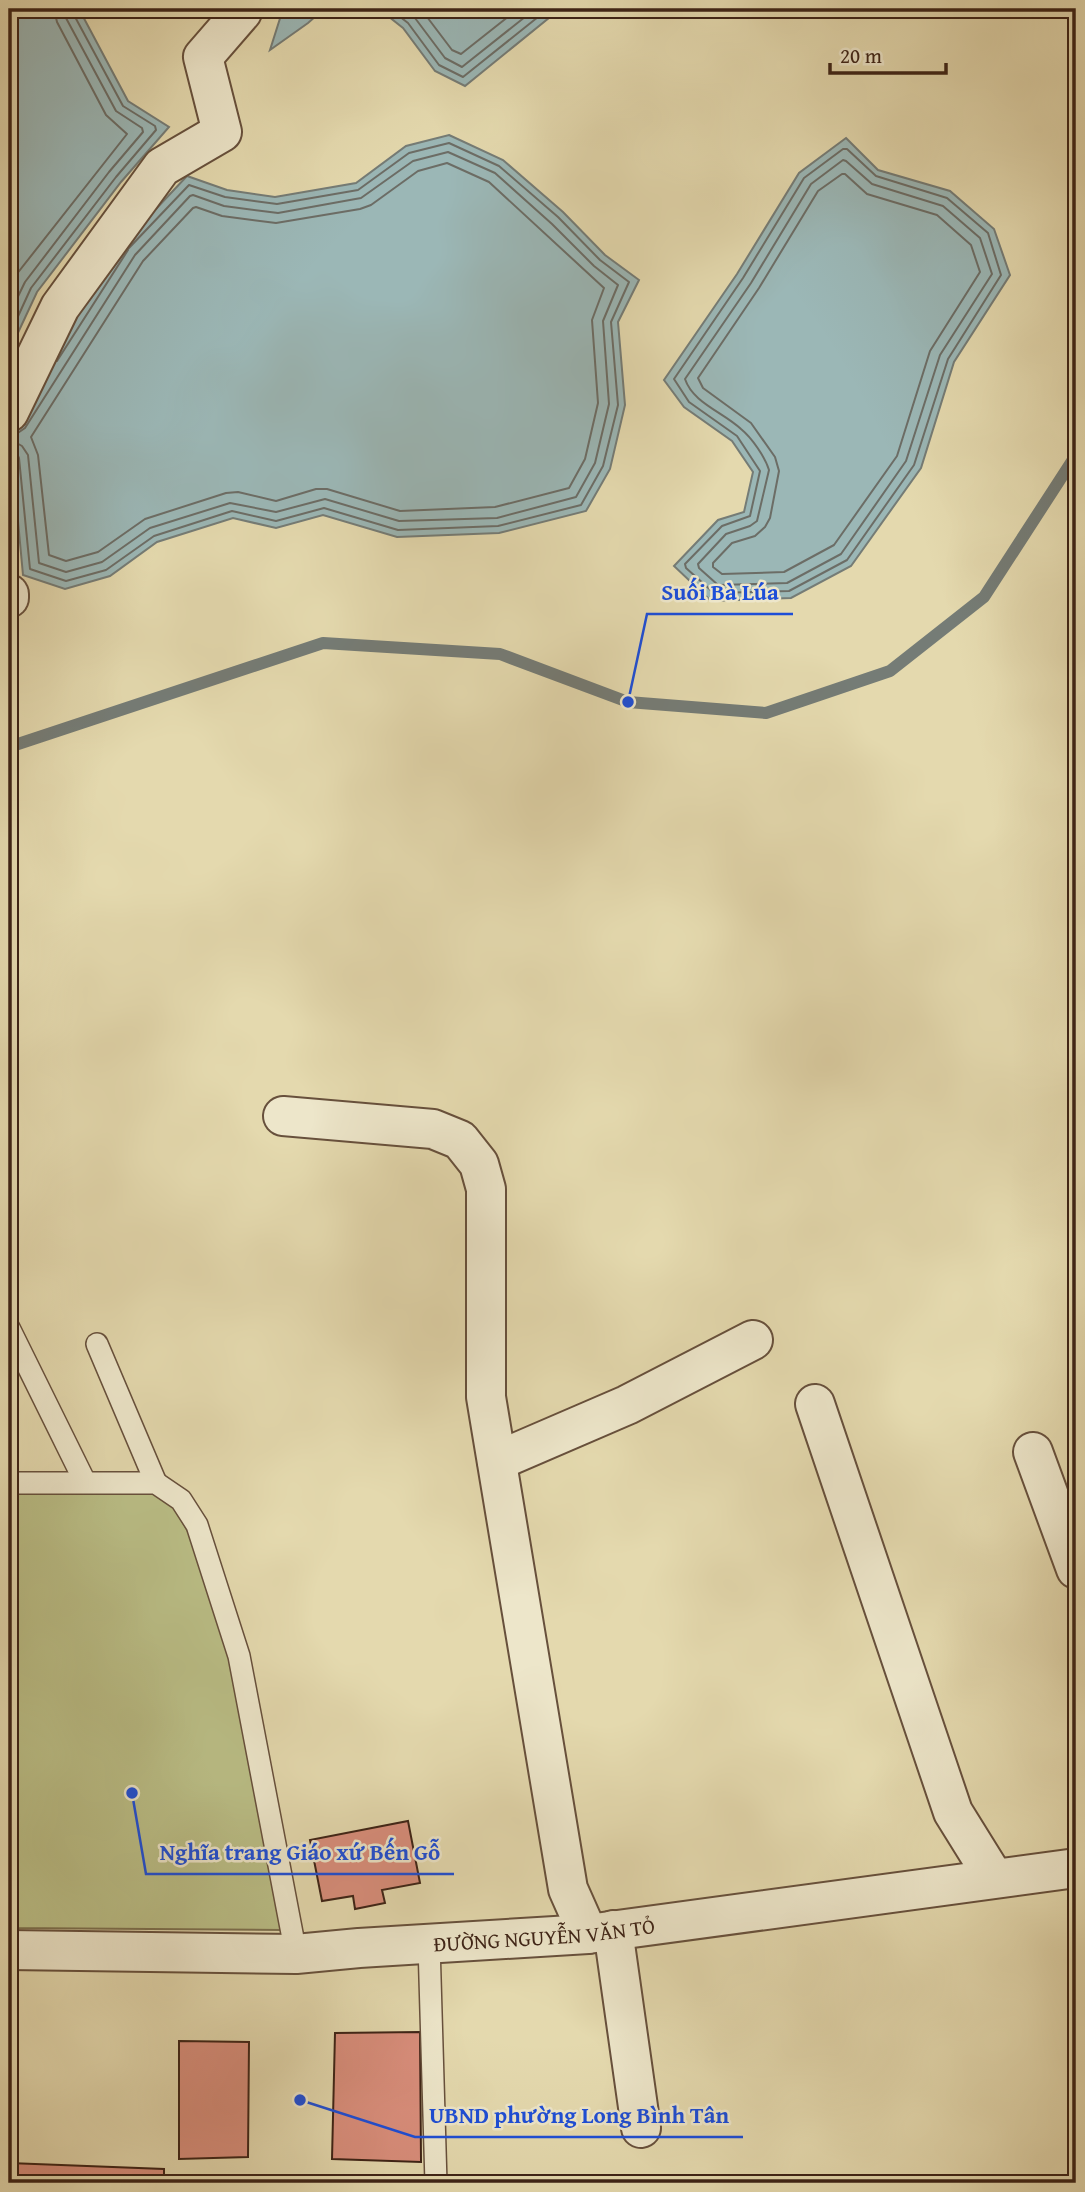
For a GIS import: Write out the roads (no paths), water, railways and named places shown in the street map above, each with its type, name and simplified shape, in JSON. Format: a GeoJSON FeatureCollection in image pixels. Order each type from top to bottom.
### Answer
{"type":"FeatureCollection","features":[{"type":"Feature","properties":{"kind":"street"},"geometry":{"type":"LineString","coordinates":[[9,412],[60,307],[162,167],[222,132],[203,57],[242,9]]}},
{"type":"Feature","properties":{"kind":"street"},"geometry":{"type":"LineString","coordinates":[[283,1116],[433,1129],[460,1140],[479,1164],[486,1189],[486,1397],[496,1461],[568,1889],[600,1932],[641,2128]]}},
{"type":"Feature","properties":{"kind":"street"},"geometry":{"type":"LineString","coordinates":[[496,1461],[627,1405],[753,1340]]}},
{"type":"Feature","properties":{"kind":"street"},"geometry":{"type":"LineString","coordinates":[[815,1404],[953,1812],[994,1878]]}},
{"type":"Feature","properties":{"kind":"street"},"geometry":{"type":"LineString","coordinates":[[1032,1452],[1076,1569]]}},
{"type":"Feature","properties":{"kind":"street","name":"ĐƯỜNG NGUYỄN VĂN TỎ"},"geometry":{"type":"LineString","coordinates":[[9,1950],[296,1954],[600,1932],[1076,1868]]}},
{"type":"Feature","properties":{"kind":"lane"},"geometry":{"type":"LineString","coordinates":[[9,1328],[85,1482]]}},
{"type":"Feature","properties":{"kind":"lane"},"geometry":{"type":"LineString","coordinates":[[97,1344],[156,1483],[181,1500],[197,1525],[239,1656],[296,1954]]}},
{"type":"Feature","properties":{"kind":"lane"},"geometry":{"type":"LineString","coordinates":[[9,1483],[156,1483]]}},
{"type":"Feature","properties":{"kind":"lane"},"geometry":{"type":"LineString","coordinates":[[429,1944],[436,2183]]}},
{"type":"Feature","properties":{"kind":"water"},"geometry":{"type":"Polygon","coordinates":[[[9,9],[79,9],[128,101],[169,127],[121,182],[37,292],[9,352],[9,9]]]}},
{"type":"Feature","properties":{"kind":"water"},"geometry":{"type":"Polygon","coordinates":[[[283,9],[324,9],[270,50],[283,9]]]}},
{"type":"Feature","properties":{"kind":"water"},"geometry":{"type":"Polygon","coordinates":[[[379,9],[560,9],[465,86],[435,71],[403,28],[379,9]]]}},
{"type":"Feature","properties":{"kind":"water"},"geometry":{"type":"Polygon","coordinates":[[[449,135],[503,160],[563,212],[605,255],[639,280],[618,322],[625,405],[610,469],[586,511],[499,533],[397,537],[323,515],[276,528],[233,518],[157,542],[110,576],[65,589],[23,575],[9,424],[122,245],[187,176],[227,190],[275,197],[356,183],[406,146],[449,135]]]}},
{"type":"Feature","properties":{"kind":"water"},"geometry":{"type":"Polygon","coordinates":[[[846,138],[878,170],[950,191],[994,229],[1010,275],[954,362],[921,468],[851,566],[791,598],[711,601],[674,566],[718,520],[744,512],[753,472],[732,441],[684,407],[664,380],[737,274],[799,173],[846,138]]]}},
{"type":"Feature","properties":{"kind":"waterway"},"geometry":{"type":"LineString","coordinates":[[9,747],[323,643],[500,654],[628,702],[766,713],[890,671],[984,597],[1076,455]]}},
{"type":"Feature","properties":{"kind":"place","name":"Suối Bà Lúa"},"geometry":{"type":"Point","coordinates":[628,702]}},
{"type":"Feature","properties":{"kind":"place","name":"Nghĩa trang Giáo xứ Bến Gỗ"},"geometry":{"type":"Point","coordinates":[132,1793]}},
{"type":"Feature","properties":{"kind":"place","name":"UBND phường Long Bình Tân"},"geometry":{"type":"Point","coordinates":[300,2100]}}]}
